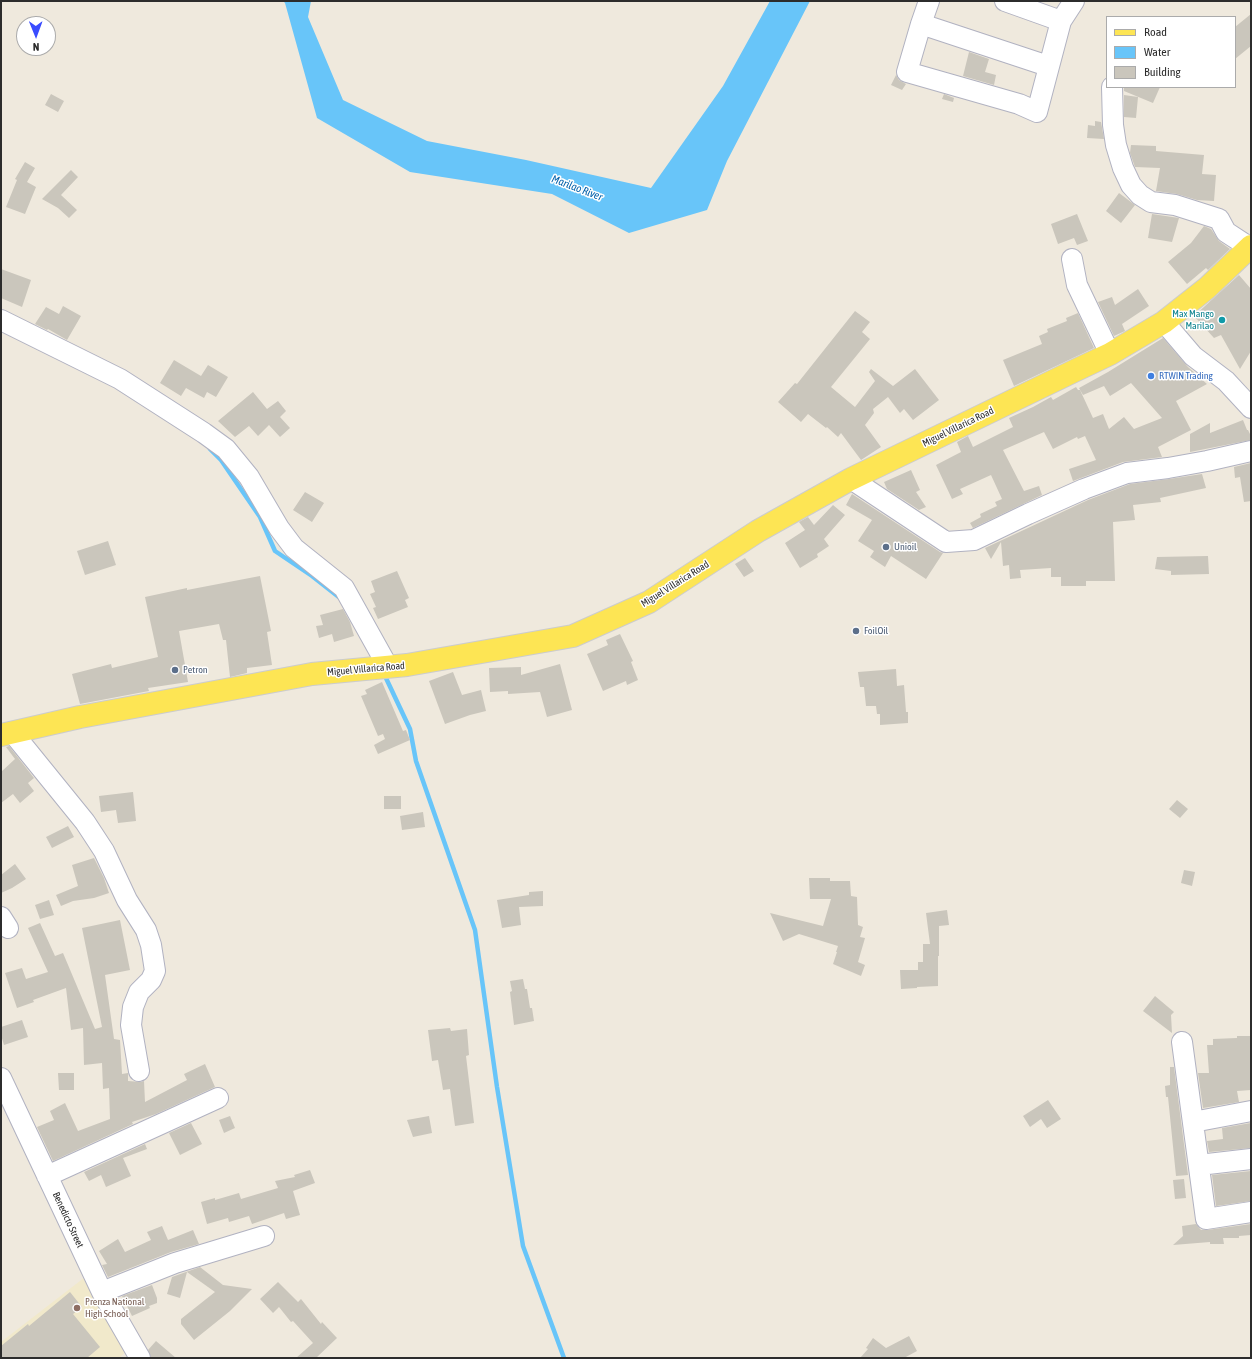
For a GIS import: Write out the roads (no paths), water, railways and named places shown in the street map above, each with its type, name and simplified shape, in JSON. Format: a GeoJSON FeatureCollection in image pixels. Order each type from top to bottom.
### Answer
{"type":"FeatureCollection","features":[{"type":"Feature","properties":{"kind":"main road","name":"Miguel Villarica Road"},"geometry":{"type":"LineString","coordinates":[[6,734],[154,703],[312,674],[407,665],[573,636],[649,602],[758,531],[851,479],[1110,354],[1164,322],[1207,288],[1250,246]]}},
{"type":"Feature","properties":{"kind":"street"},"geometry":{"type":"LineString","coordinates":[[929,1],[907,72],[1019,104],[1037,112],[1061,21],[1074,1]]}},
{"type":"Feature","properties":{"kind":"street"},"geometry":{"type":"LineString","coordinates":[[1005,1],[1061,21]]}},
{"type":"Feature","properties":{"kind":"street"},"geometry":{"type":"LineString","coordinates":[[921,24],[1048,66]]}},
{"type":"Feature","properties":{"kind":"street"},"geometry":{"type":"LineString","coordinates":[[1112,88],[1112,125],[1123,168],[1131,185],[1140,195],[1152,202],[1175,205],[1205,213],[1219,219],[1226,232],[1250,246]]}},
{"type":"Feature","properties":{"kind":"street"},"geometry":{"type":"LineString","coordinates":[[1072,259],[1076,285],[1110,354]]}},
{"type":"Feature","properties":{"kind":"street"},"geometry":{"type":"LineString","coordinates":[[1,320],[120,379],[204,433],[226,449],[249,477],[294,548],[344,588],[388,667]]}},
{"type":"Feature","properties":{"kind":"street"},"geometry":{"type":"LineString","coordinates":[[1164,322],[1193,356],[1226,381],[1251,408]]}},
{"type":"Feature","properties":{"kind":"street"},"geometry":{"type":"LineString","coordinates":[[851,479],[946,542],[974,540],[1084,489],[1127,473],[1168,468],[1251,451]]}},
{"type":"Feature","properties":{"kind":"street"},"geometry":{"type":"LineString","coordinates":[[6,734],[86,822],[104,851],[127,900],[146,930],[151,944],[155,971],[151,980],[139,992],[133,1007],[131,1025],[139,1071]]}},
{"type":"Feature","properties":{"kind":"street"},"geometry":{"type":"LineString","coordinates":[[1182,1042],[1206,1219],[1251,1212]]}},
{"type":"Feature","properties":{"kind":"street","name":"Benedicto Street"},"geometry":{"type":"LineString","coordinates":[[1,1078],[102,1292],[140,1358]]}},
{"type":"Feature","properties":{"kind":"street"},"geometry":{"type":"LineString","coordinates":[[47,1176],[218,1098]]}},
{"type":"Feature","properties":{"kind":"street"},"geometry":{"type":"LineString","coordinates":[[1193,1122],[1251,1111]]}},
{"type":"Feature","properties":{"kind":"street"},"geometry":{"type":"LineString","coordinates":[[1199,1165],[1251,1159]]}},
{"type":"Feature","properties":{"kind":"street"},"geometry":{"type":"LineString","coordinates":[[102,1292],[176,1263],[264,1236]]}},
{"type":"Feature","properties":{"kind":"water","name":"Marilao River"},"geometry":{"type":"Polygon","coordinates":[[[283,1],[311,1],[308,17],[343,100],[427,141],[526,160],[651,188],[723,86],[770,1],[810,1],[727,161],[707,210],[629,233],[552,194],[410,172],[317,118],[285,3],[283,1]]]}},
{"type":"Feature","properties":{"kind":"waterway"},"geometry":{"type":"LineString","coordinates":[[210,449],[221,460],[260,517],[275,551],[312,576],[340,598]]}},
{"type":"Feature","properties":{"kind":"waterway"},"geometry":{"type":"LineString","coordinates":[[385,676],[410,729],[416,761],[475,930],[497,1087],[523,1246],[564,1358]]}},
{"type":"Feature","properties":{"kind":"place","name":"Max Mango Marilao"},"geometry":{"type":"Point","coordinates":[1222,320]}},
{"type":"Feature","properties":{"kind":"place","name":"RTWIN Trading"},"geometry":{"type":"Point","coordinates":[1151,376]}},
{"type":"Feature","properties":{"kind":"place","name":"Unioil"},"geometry":{"type":"Point","coordinates":[886,547]}},
{"type":"Feature","properties":{"kind":"place","name":"FoilOil"},"geometry":{"type":"Point","coordinates":[856,631]}},
{"type":"Feature","properties":{"kind":"place","name":"Petron"},"geometry":{"type":"Point","coordinates":[175,670]}},
{"type":"Feature","properties":{"kind":"place","name":"Prenza National High School"},"geometry":{"type":"Point","coordinates":[77,1308]}}]}
